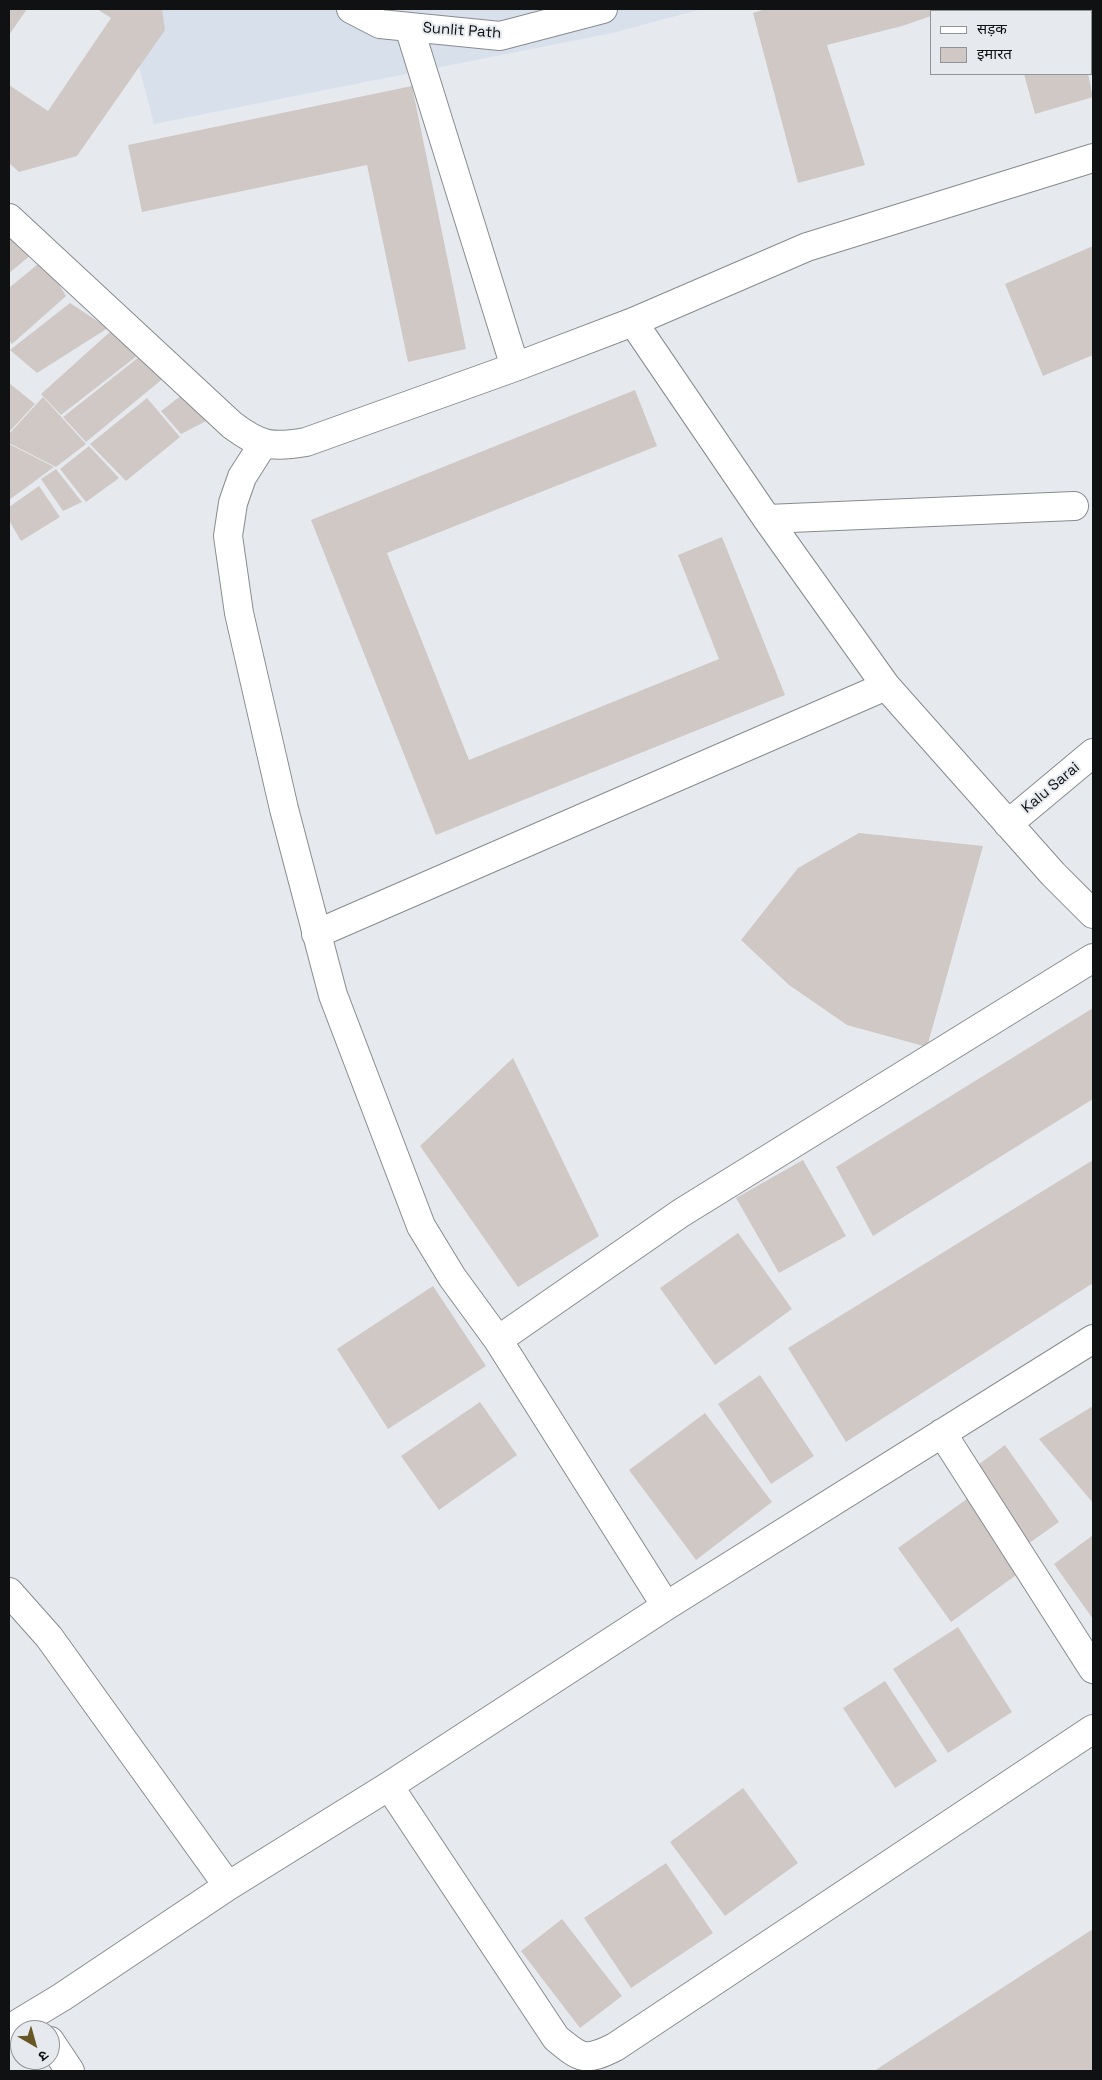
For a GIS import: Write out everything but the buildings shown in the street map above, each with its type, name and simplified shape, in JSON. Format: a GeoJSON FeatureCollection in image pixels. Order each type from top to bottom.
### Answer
{"type":"FeatureCollection","features":[{"type":"Feature","properties":{"kind":"street","name":"Sunlit Path"},"geometry":{"type":"LineString","coordinates":[[351,9],[380,24],[500,36],[603,9]]}},
{"type":"Feature","properties":{"kind":"street"},"geometry":{"type":"LineString","coordinates":[[409,27],[515,367]]}},
{"type":"Feature","properties":{"kind":"street"},"geometry":{"type":"LineString","coordinates":[[9,218],[232,425],[248,438],[262,444],[283,446],[306,442],[515,367],[633,322],[807,247],[1093,158]]}},
{"type":"Feature","properties":{"kind":"street"},"geometry":{"type":"LineString","coordinates":[[633,322],[767,519],[886,686],[1053,874],[1093,914]]}},
{"type":"Feature","properties":{"kind":"street"},"geometry":{"type":"LineString","coordinates":[[262,444],[242,477],[233,503],[228,536],[239,613],[282,800],[333,995],[421,1226],[452,1277],[498,1340],[666,1606]]}},
{"type":"Feature","properties":{"kind":"street"},"geometry":{"type":"LineString","coordinates":[[767,519],[1074,506]]}},
{"type":"Feature","properties":{"kind":"street"},"geometry":{"type":"LineString","coordinates":[[316,934],[886,686]]}},
{"type":"Feature","properties":{"kind":"street","name":"Kalu Sarai"},"geometry":{"type":"LineString","coordinates":[[1008,824],[1093,752]]}},
{"type":"Feature","properties":{"kind":"street"},"geometry":{"type":"LineString","coordinates":[[498,1340],[681,1213],[1093,958]]}},
{"type":"Feature","properties":{"kind":"street"},"geometry":{"type":"LineString","coordinates":[[42,2020],[228,1886],[388,1786],[666,1606],[1093,1339]]}},
{"type":"Feature","properties":{"kind":"street"},"geometry":{"type":"LineString","coordinates":[[942,1433],[1093,1669]]}},
{"type":"Feature","properties":{"kind":"street"},"geometry":{"type":"LineString","coordinates":[[9,1592],[49,1638],[228,1886]]}},
{"type":"Feature","properties":{"kind":"street"},"geometry":{"type":"LineString","coordinates":[[388,1786],[556,2038],[572,2052],[588,2058],[615,2047],[1093,1730]]}},
{"type":"Feature","properties":{"kind":"street"},"geometry":{"type":"LineString","coordinates":[[60,2056],[70,2071]]}},
{"type":"Feature","properties":{"kind":"shaded area"},"geometry":{"type":"Polygon","coordinates":[[[124,9],[702,9],[612,33],[154,124],[124,9]]]}}]}
